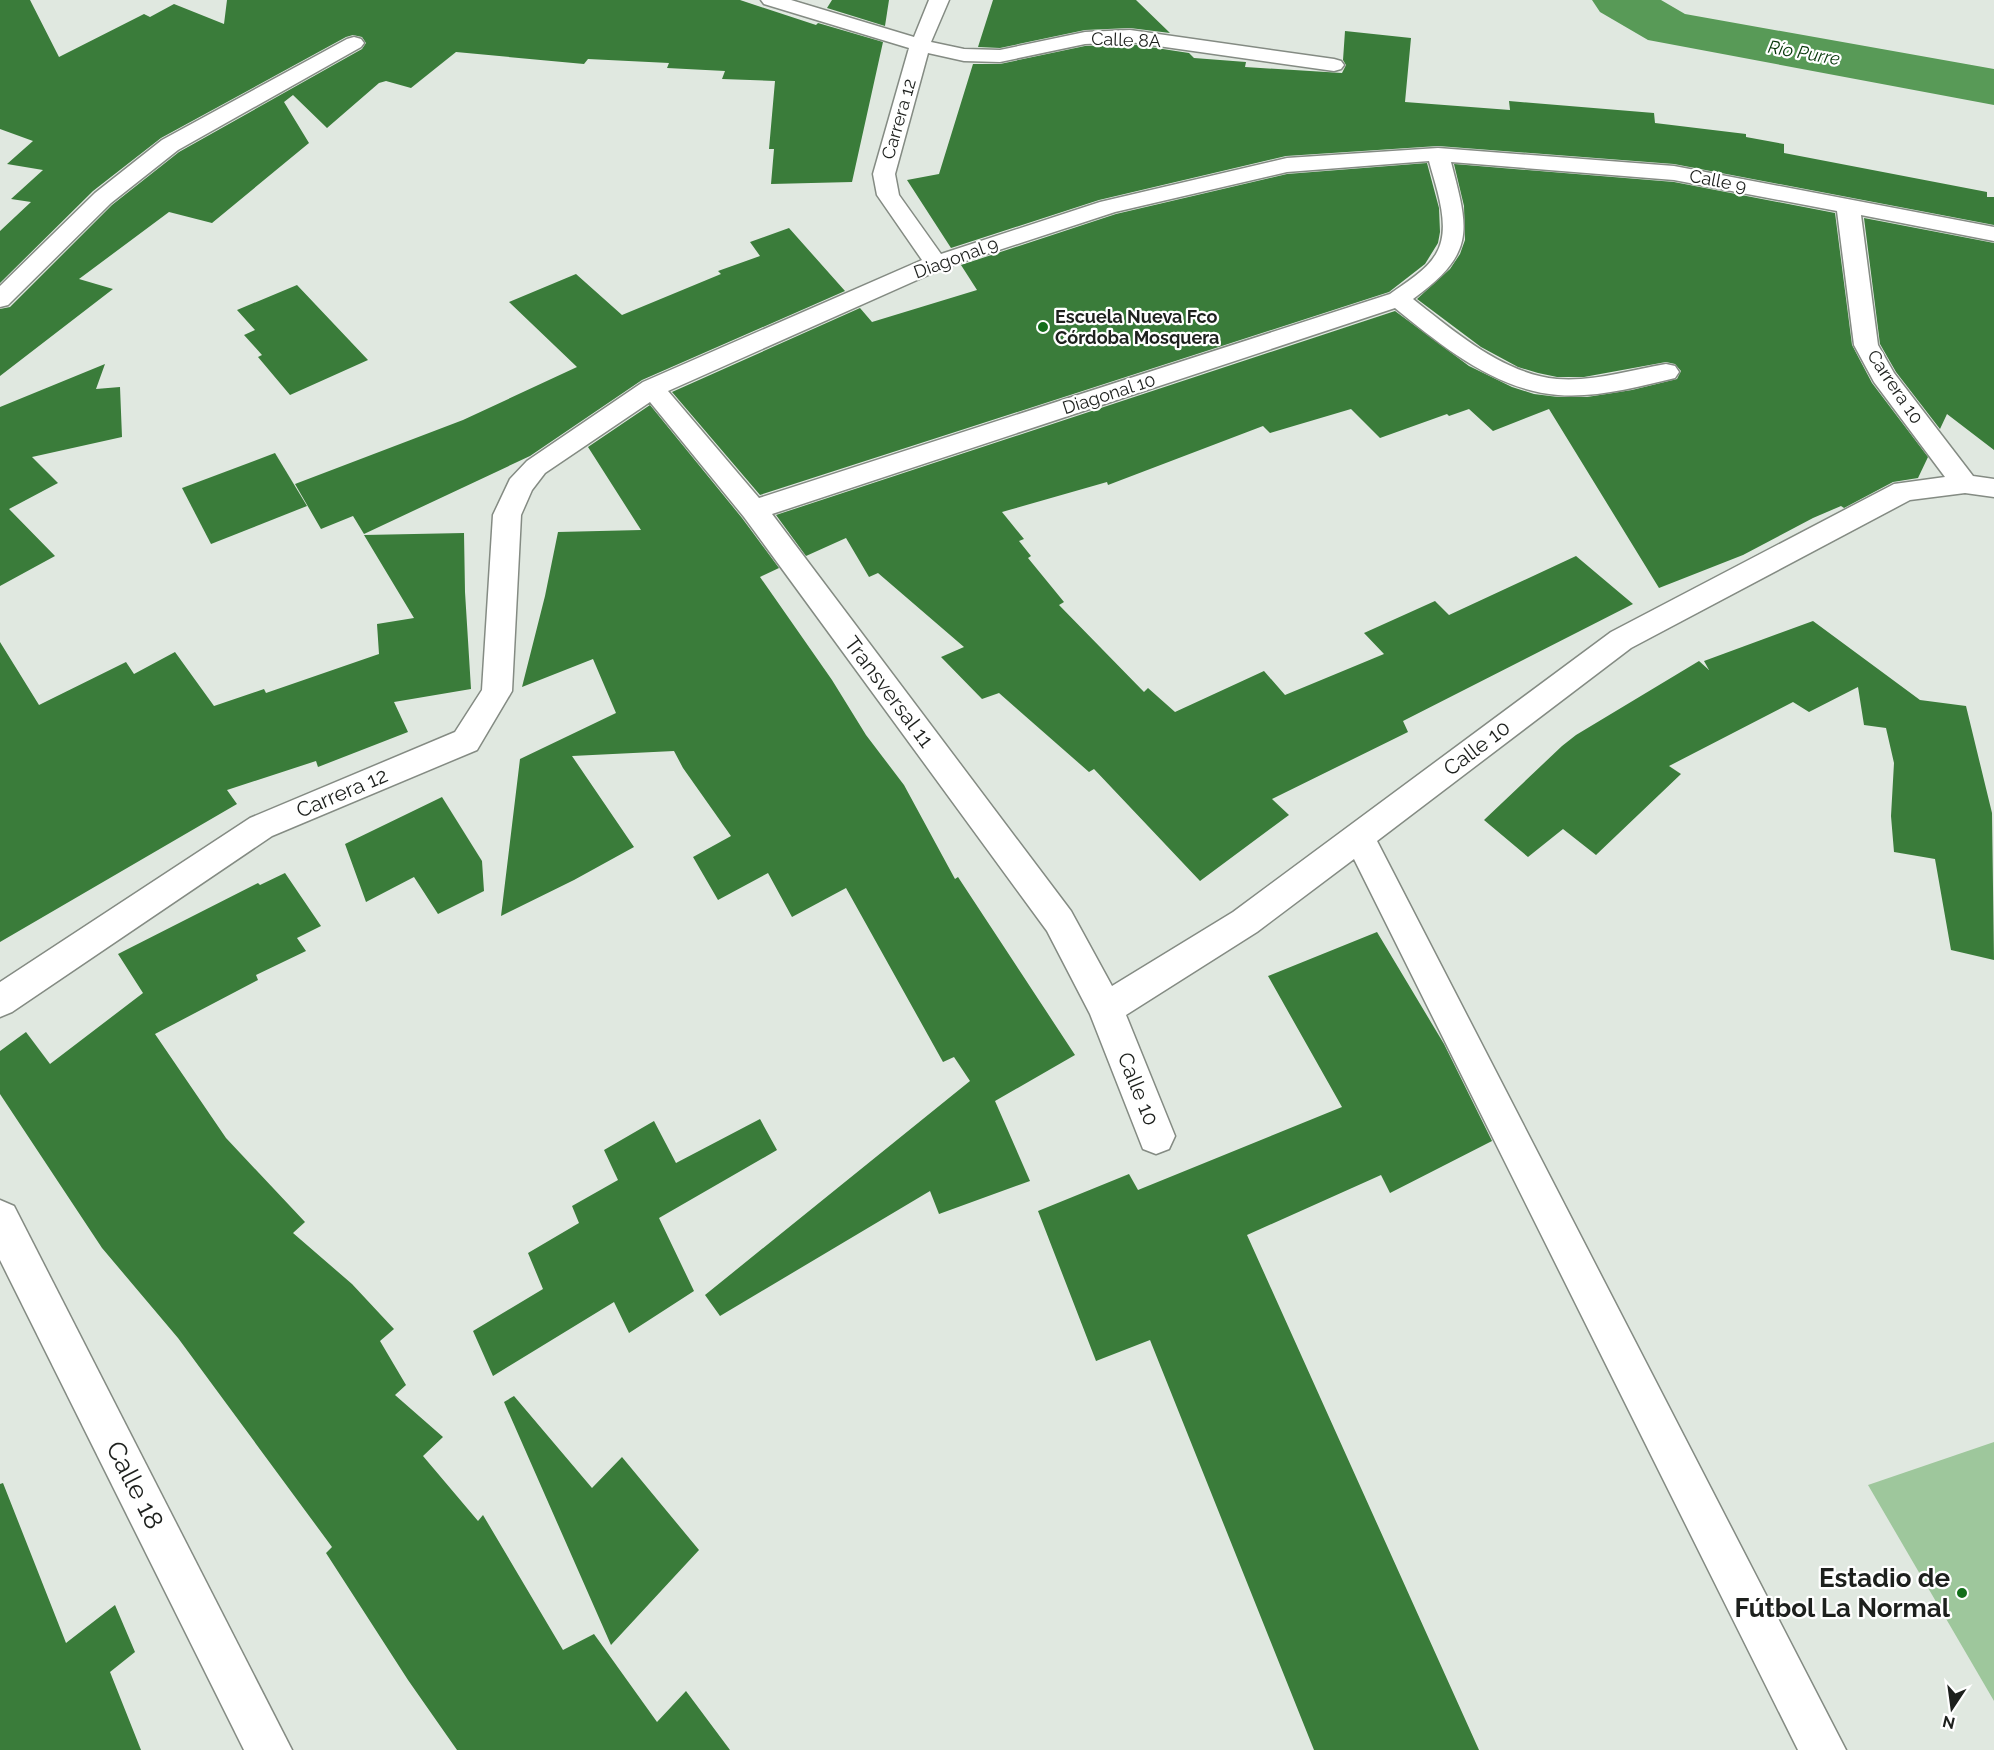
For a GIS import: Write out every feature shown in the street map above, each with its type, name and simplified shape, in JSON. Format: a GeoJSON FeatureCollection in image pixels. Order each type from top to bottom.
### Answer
{"type":"FeatureCollection","features":[{"type":"Feature","properties":{"kind":"street","name":"Calle 8A"},"geometry":{"type":"LineString","coordinates":[[771,0],[920,45],[964,55],[1000,56],[1085,38],[1130,36],[1334,65]]}},
{"type":"Feature","properties":{"kind":"street","name":"Carrera 12"},"geometry":{"type":"LineString","coordinates":[[936,263],[888,195],[884,174],[920,45],[939,0]]}},
{"type":"Feature","properties":{"kind":"street"},"geometry":{"type":"LineString","coordinates":[[0,300],[103,198],[170,145],[354,44]]}},
{"type":"Feature","properties":{"kind":"street","name":"Diagonal 9"},"geometry":{"type":"LineString","coordinates":[[520,486],[536,466],[652,388],[936,263],[1108,207],[1287,165],[1438,154]]}},
{"type":"Feature","properties":{"kind":"street","name":"Calle 9"},"geometry":{"type":"LineString","coordinates":[[1438,154],[1674,173],[1994,234]]}},
{"type":"Feature","properties":{"kind":"street","name":"Diagonal 10"},"geometry":{"type":"LineString","coordinates":[[754,510],[1398,299],[1428,277],[1449,253],[1454,226],[1438,154]]}},
{"type":"Feature","properties":{"kind":"street","name":"Carrera 10"},"geometry":{"type":"LineString","coordinates":[[1848,206],[1866,345],[1883,376],[1979,486]]}},
{"type":"Feature","properties":{"kind":"street"},"geometry":{"type":"LineString","coordinates":[[1398,299],[1439,330],[1506,374],[1526,381],[1555,387],[1579,387],[1665,372]]}},
{"type":"Feature","properties":{"kind":"street","name":"Transversal 11"},"geometry":{"type":"LineString","coordinates":[[652,388],[754,510],[1059,921],[1106,1009]]}},
{"type":"Feature","properties":{"kind":"street","name":"Carrera 12"},"geometry":{"type":"LineString","coordinates":[[0,1001],[261,827],[466,741],[497,691],[507,515],[520,486]]}},
{"type":"Feature","properties":{"kind":"street","name":"Calle 10"},"geometry":{"type":"LineString","coordinates":[[1156,1136],[1106,1009],[1245,922],[1621,640],[1904,492],[1979,486]]}},
{"type":"Feature","properties":{"kind":"street"},"geometry":{"type":"LineString","coordinates":[[1359,837],[1823,1750]]}},
{"type":"Feature","properties":{"kind":"street","name":"Calle 18"},"geometry":{"type":"LineString","coordinates":[[0,1219],[269,1750]]}},
{"type":"Feature","properties":{"kind":"green space","name":"Estadio de Fútbol La Normal"},"geometry":{"type":"Polygon","coordinates":[[[1994,1442],[1994,1701],[1868,1485],[1994,1442]]]}},
{"type":"Feature","properties":{"kind":"building"},"geometry":{"type":"Polygon","coordinates":[[[0,0],[30,0],[59,57],[144,14],[150,17],[174,4],[224,24],[227,0],[740,0],[816,25],[818,23],[883,42],[852,182],[771,184],[774,149],[769,149],[775,81],[722,79],[725,71],[667,68],[669,63],[588,59],[584,64],[456,52],[411,88],[386,81],[379,83],[327,128],[293,95],[284,102],[309,143],[212,223],[169,212],[79,279],[113,289],[0,376],[0,309],[10,307],[112,205],[179,152],[362,49],[366,43],[362,37],[353,35],[346,37],[161,138],[93,191],[0,283],[0,231],[31,202],[11,199],[43,170],[7,164],[33,141],[0,129],[0,0]]]}},
{"type":"Feature","properties":{"kind":"building"},"geometry":{"type":"Polygon","coordinates":[[[832,0],[889,0],[885,26],[827,8],[832,0]]]}},
{"type":"Feature","properties":{"kind":"building"},"geometry":{"type":"Polygon","coordinates":[[[993,0],[1136,0],[1170,33],[1130,28],[1085,30],[1000,48],[978,47],[993,0]]]}},
{"type":"Feature","properties":{"kind":"building"},"geometry":{"type":"Polygon","coordinates":[[[1345,31],[1411,38],[1405,102],[1510,110],[1509,101],[1654,113],[1655,123],[1746,134],[1746,137],[1784,144],[1784,153],[1987,192],[1987,197],[1994,197],[1994,225],[1674,164],[1438,146],[1286,156],[1099,200],[951,248],[907,180],[939,174],[973,64],[1000,64],[1085,46],[1130,44],[1189,53],[1194,58],[1246,62],[1245,67],[1342,73],[1346,65],[1343,60],[1345,31]]]}},
{"type":"Feature","properties":{"kind":"building"},"geometry":{"type":"Polygon","coordinates":[[[1427,163],[1439,208],[1438,243],[1425,264],[1389,292],[760,495],[672,392],[860,308],[872,322],[977,290],[961,265],[1116,214],[1287,174],[1427,163]]]}},
{"type":"Feature","properties":{"kind":"building"},"geometry":{"type":"Polygon","coordinates":[[[1454,164],[1674,182],[1835,213],[1852,345],[1872,383],[1928,457],[1918,478],[1893,482],[1844,508],[1841,506],[1813,518],[1743,555],[1659,588],[1549,409],[1493,431],[1469,409],[1449,416],[1447,414],[1380,438],[1351,409],[1270,433],[1263,426],[1108,485],[1107,482],[1002,512],[1024,539],[1019,541],[1031,556],[1028,558],[1064,602],[1059,605],[1144,692],[1148,688],[1175,712],[1264,671],[1285,695],[1384,654],[1364,633],[1435,601],[1449,615],[1576,556],[1633,604],[1403,721],[1408,732],[1272,799],[1289,815],[1200,881],[1094,769],[1089,772],[999,693],[982,699],[941,657],[964,647],[878,573],[869,577],[846,538],[806,556],[776,515],[1395,311],[1469,366],[1512,387],[1534,394],[1587,397],[1632,390],[1677,379],[1681,371],[1675,364],[1666,362],[1584,377],[1557,377],[1518,367],[1481,347],[1417,299],[1450,269],[1460,254],[1465,240],[1464,206],[1454,164]]]}},
{"type":"Feature","properties":{"kind":"building"},"geometry":{"type":"Polygon","coordinates":[[[1864,218],[1994,243],[1994,450],[1947,414],[1940,429],[1896,372],[1880,344],[1864,218]]]}},
{"type":"Feature","properties":{"kind":"building"},"geometry":{"type":"Polygon","coordinates":[[[789,228],[845,291],[642,380],[530,456],[364,534],[353,516],[321,529],[295,484],[463,420],[577,367],[509,302],[576,274],[622,315],[721,274],[718,271],[760,256],[750,242],[789,228]]]}},
{"type":"Feature","properties":{"kind":"building"},"geometry":{"type":"Polygon","coordinates":[[[297,285],[368,360],[290,395],[258,357],[262,355],[244,335],[255,330],[237,310],[297,285]]]}},
{"type":"Feature","properties":{"kind":"building"},"geometry":{"type":"Polygon","coordinates":[[[105,364],[96,389],[120,387],[122,437],[32,457],[58,483],[9,509],[55,556],[0,586],[0,407],[105,364]]]}},
{"type":"Feature","properties":{"kind":"building"},"geometry":{"type":"Polygon","coordinates":[[[650,405],[742,518],[779,568],[760,577],[832,680],[866,735],[904,785],[955,879],[958,877],[1075,1055],[995,1101],[1030,1181],[939,1214],[930,1191],[720,1316],[705,1295],[970,1081],[954,1057],[943,1062],[846,888],[792,917],[768,873],[718,900],[693,857],[731,836],[683,768],[674,751],[572,756],[634,847],[501,916],[520,759],[616,713],[593,659],[522,687],[545,596],[558,532],[641,530],[588,447],[650,405]]]}},
{"type":"Feature","properties":{"kind":"building"},"geometry":{"type":"Polygon","coordinates":[[[275,453],[307,506],[211,544],[182,488],[275,453]]]}},
{"type":"Feature","properties":{"kind":"building"},"geometry":{"type":"Polygon","coordinates":[[[464,533],[471,689],[394,702],[408,732],[318,767],[316,761],[227,790],[237,804],[0,942],[0,642],[39,705],[126,662],[134,674],[175,652],[214,706],[264,689],[266,693],[379,654],[377,624],[414,618],[364,535],[464,533]]]}},
{"type":"Feature","properties":{"kind":"building"},"geometry":{"type":"Polygon","coordinates":[[[1813,621],[1920,700],[1966,706],[1992,813],[1994,960],[1951,950],[1935,859],[1894,852],[1891,816],[1894,763],[1886,728],[1864,725],[1858,687],[1809,712],[1793,702],[1669,766],[1681,774],[1596,855],[1563,829],[1528,857],[1484,820],[1576,735],[1699,661],[1709,670],[1704,661],[1813,621]]]}},
{"type":"Feature","properties":{"kind":"building"},"geometry":{"type":"Polygon","coordinates":[[[442,797],[482,861],[484,891],[438,914],[414,877],[366,902],[345,844],[442,797]]]}},
{"type":"Feature","properties":{"kind":"building"},"geometry":{"type":"Polygon","coordinates":[[[285,873],[321,926],[297,938],[306,951],[256,975],[258,980],[155,1034],[226,1138],[305,1222],[293,1233],[352,1284],[394,1329],[380,1341],[406,1385],[395,1395],[443,1437],[423,1456],[478,1521],[483,1515],[563,1650],[594,1634],[657,1722],[686,1691],[730,1750],[457,1750],[408,1680],[326,1553],[332,1547],[178,1338],[102,1248],[0,1094],[0,1051],[26,1032],[50,1064],[143,993],[118,954],[258,883],[260,885],[285,873]]]}},
{"type":"Feature","properties":{"kind":"building"},"geometry":{"type":"Polygon","coordinates":[[[1377,932],[1444,1044],[1492,1141],[1390,1193],[1381,1175],[1247,1235],[1479,1750],[1314,1750],[1150,1340],[1096,1361],[1038,1211],[1129,1174],[1138,1190],[1342,1107],[1268,976],[1377,932]]]}},
{"type":"Feature","properties":{"kind":"building"},"geometry":{"type":"Polygon","coordinates":[[[760,1119],[777,1150],[659,1218],[694,1291],[629,1333],[614,1302],[493,1376],[473,1331],[543,1289],[528,1253],[579,1223],[572,1206],[618,1180],[604,1150],[654,1121],[676,1163],[760,1119]]]}},
{"type":"Feature","properties":{"kind":"building"},"geometry":{"type":"Polygon","coordinates":[[[514,1396],[592,1488],[622,1457],[699,1550],[611,1645],[504,1402],[514,1396]]]}},
{"type":"Feature","properties":{"kind":"building"},"geometry":{"type":"Polygon","coordinates":[[[3,1483],[66,1643],[115,1605],[135,1652],[110,1672],[141,1750],[0,1750],[0,1484],[3,1483]]]}},
{"type":"Feature","properties":{"kind":"waterway","name":"Río Purre"},"geometry":{"type":"LineString","coordinates":[[1620,0],[1668,28],[1994,87]]}},
{"type":"Feature","properties":{"kind":"place","name":"Escuela Nueva Fco Córdoba Mosquera"},"geometry":{"type":"Point","coordinates":[1043,327]}},
{"type":"Feature","properties":{"kind":"place","name":"Estadio de Fútbol La Normal"},"geometry":{"type":"Point","coordinates":[1962,1593]}}]}
